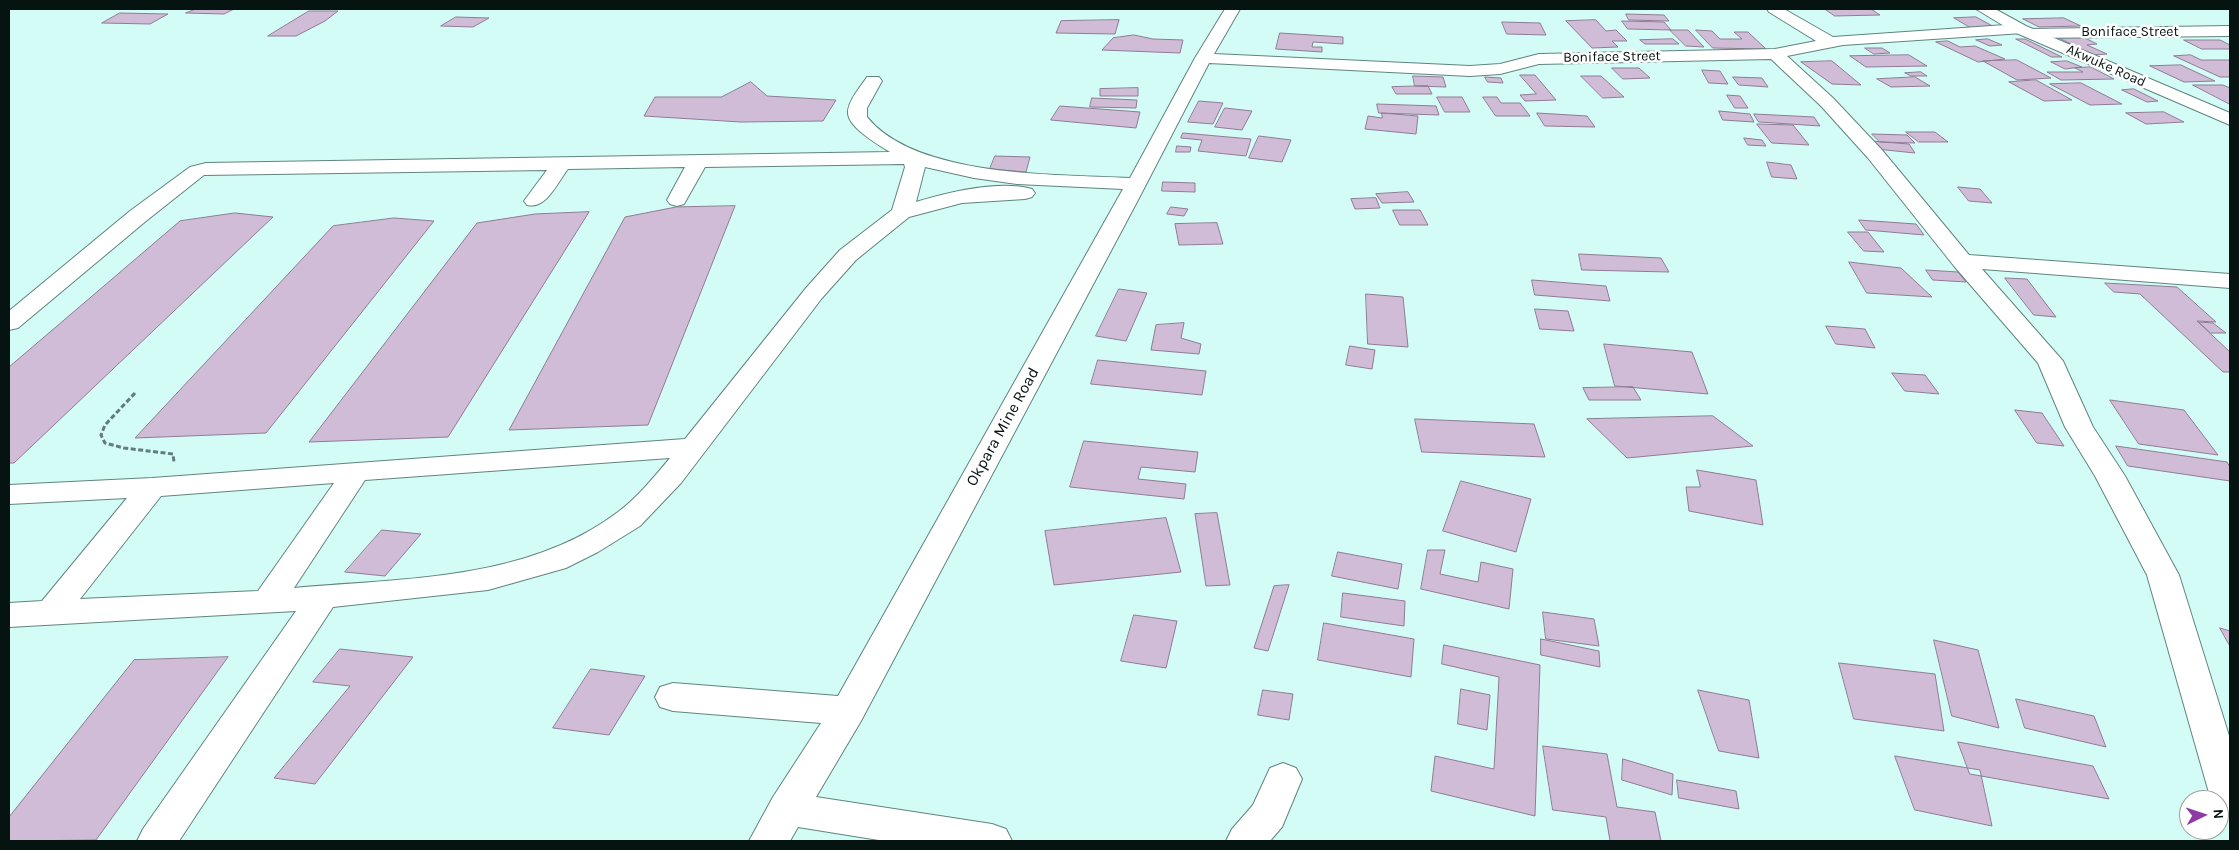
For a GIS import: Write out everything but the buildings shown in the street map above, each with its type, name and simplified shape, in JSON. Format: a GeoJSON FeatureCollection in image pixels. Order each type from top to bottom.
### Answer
{"type":"FeatureCollection","features":[{"type":"Feature","properties":{"kind":"street","name":"Okpara Mine Road"},"geometry":{"type":"LineString","coordinates":[[778,825],[848,711],[1132,192],[1203,58],[1232,9]]}},
{"type":"Feature","properties":{"kind":"street"},"geometry":{"type":"LineString","coordinates":[[1774,9],[1830,42]]}},
{"type":"Feature","properties":{"kind":"street","name":"Akwuke Road"},"geometry":{"type":"LineString","coordinates":[[1984,9],[2026,31],[2230,120]]}},
{"type":"Feature","properties":{"kind":"street","name":"Boniface Street"},"geometry":{"type":"LineString","coordinates":[[1203,58],[1470,71],[1500,69],[1539,60],[1610,56],[1774,54],[1830,42],[2026,31],[2230,31]]}},
{"type":"Feature","properties":{"kind":"street"},"geometry":{"type":"LineString","coordinates":[[1774,54],[1827,102],[1856,133],[1962,260],[2050,361],[2079,427],[2110,476],[2163,575],[2230,800]]}},
{"type":"Feature","properties":{"kind":"street"},"geometry":{"type":"LineString","coordinates":[[874,81],[856,112],[857,118],[866,128],[920,162]]}},
{"type":"Feature","properties":{"kind":"street"},"geometry":{"type":"LineString","coordinates":[[9,322],[138,216],[186,180],[288,172],[920,162],[1017,178],[1132,192]]}},
{"type":"Feature","properties":{"kind":"street"},"geometry":{"type":"LineString","coordinates":[[902,213],[920,162]]}},
{"type":"Feature","properties":{"kind":"street"},"geometry":{"type":"LineString","coordinates":[[677,200],[695,167]]}},
{"type":"Feature","properties":{"kind":"street"},"geometry":{"type":"LineString","coordinates":[[534,202],[559,168]]}},
{"type":"Feature","properties":{"kind":"street"},"geometry":{"type":"LineString","coordinates":[[9,615],[323,598],[488,579],[555,560],[587,545],[629,519],[695,447],[707,429],[814,293],[848,255],[902,213],[922,205],[982,194],[1132,192]]}},
{"type":"Feature","properties":{"kind":"street"},"geometry":{"type":"LineString","coordinates":[[1962,260],[2230,281]]}},
{"type":"Feature","properties":{"kind":"street"},"geometry":{"type":"LineString","coordinates":[[9,494],[152,487],[695,447]]}},
{"type":"Feature","properties":{"kind":"street"},"geometry":{"type":"LineString","coordinates":[[268,602],[356,472]]}},
{"type":"Feature","properties":{"kind":"street"},"geometry":{"type":"LineString","coordinates":[[52,612],[152,487]]}},
{"type":"Feature","properties":{"kind":"street"},"geometry":{"type":"LineString","coordinates":[[157,841],[323,598]]}},
{"type":"Feature","properties":{"kind":"street"},"geometry":{"type":"LineString","coordinates":[[674,697],[848,711]]}},
{"type":"Feature","properties":{"kind":"street"},"geometry":{"type":"LineString","coordinates":[[1246,841],[1268,815],[1283,779]]}},
{"type":"Feature","properties":{"kind":"street"},"geometry":{"type":"LineString","coordinates":[[778,825],[992,841]]}},
{"type":"Feature","properties":{"kind":"path"},"geometry":{"type":"LineString","coordinates":[[135,393],[105,425],[101,435],[105,443],[173,454],[174,462],[152,487]]}}]}
